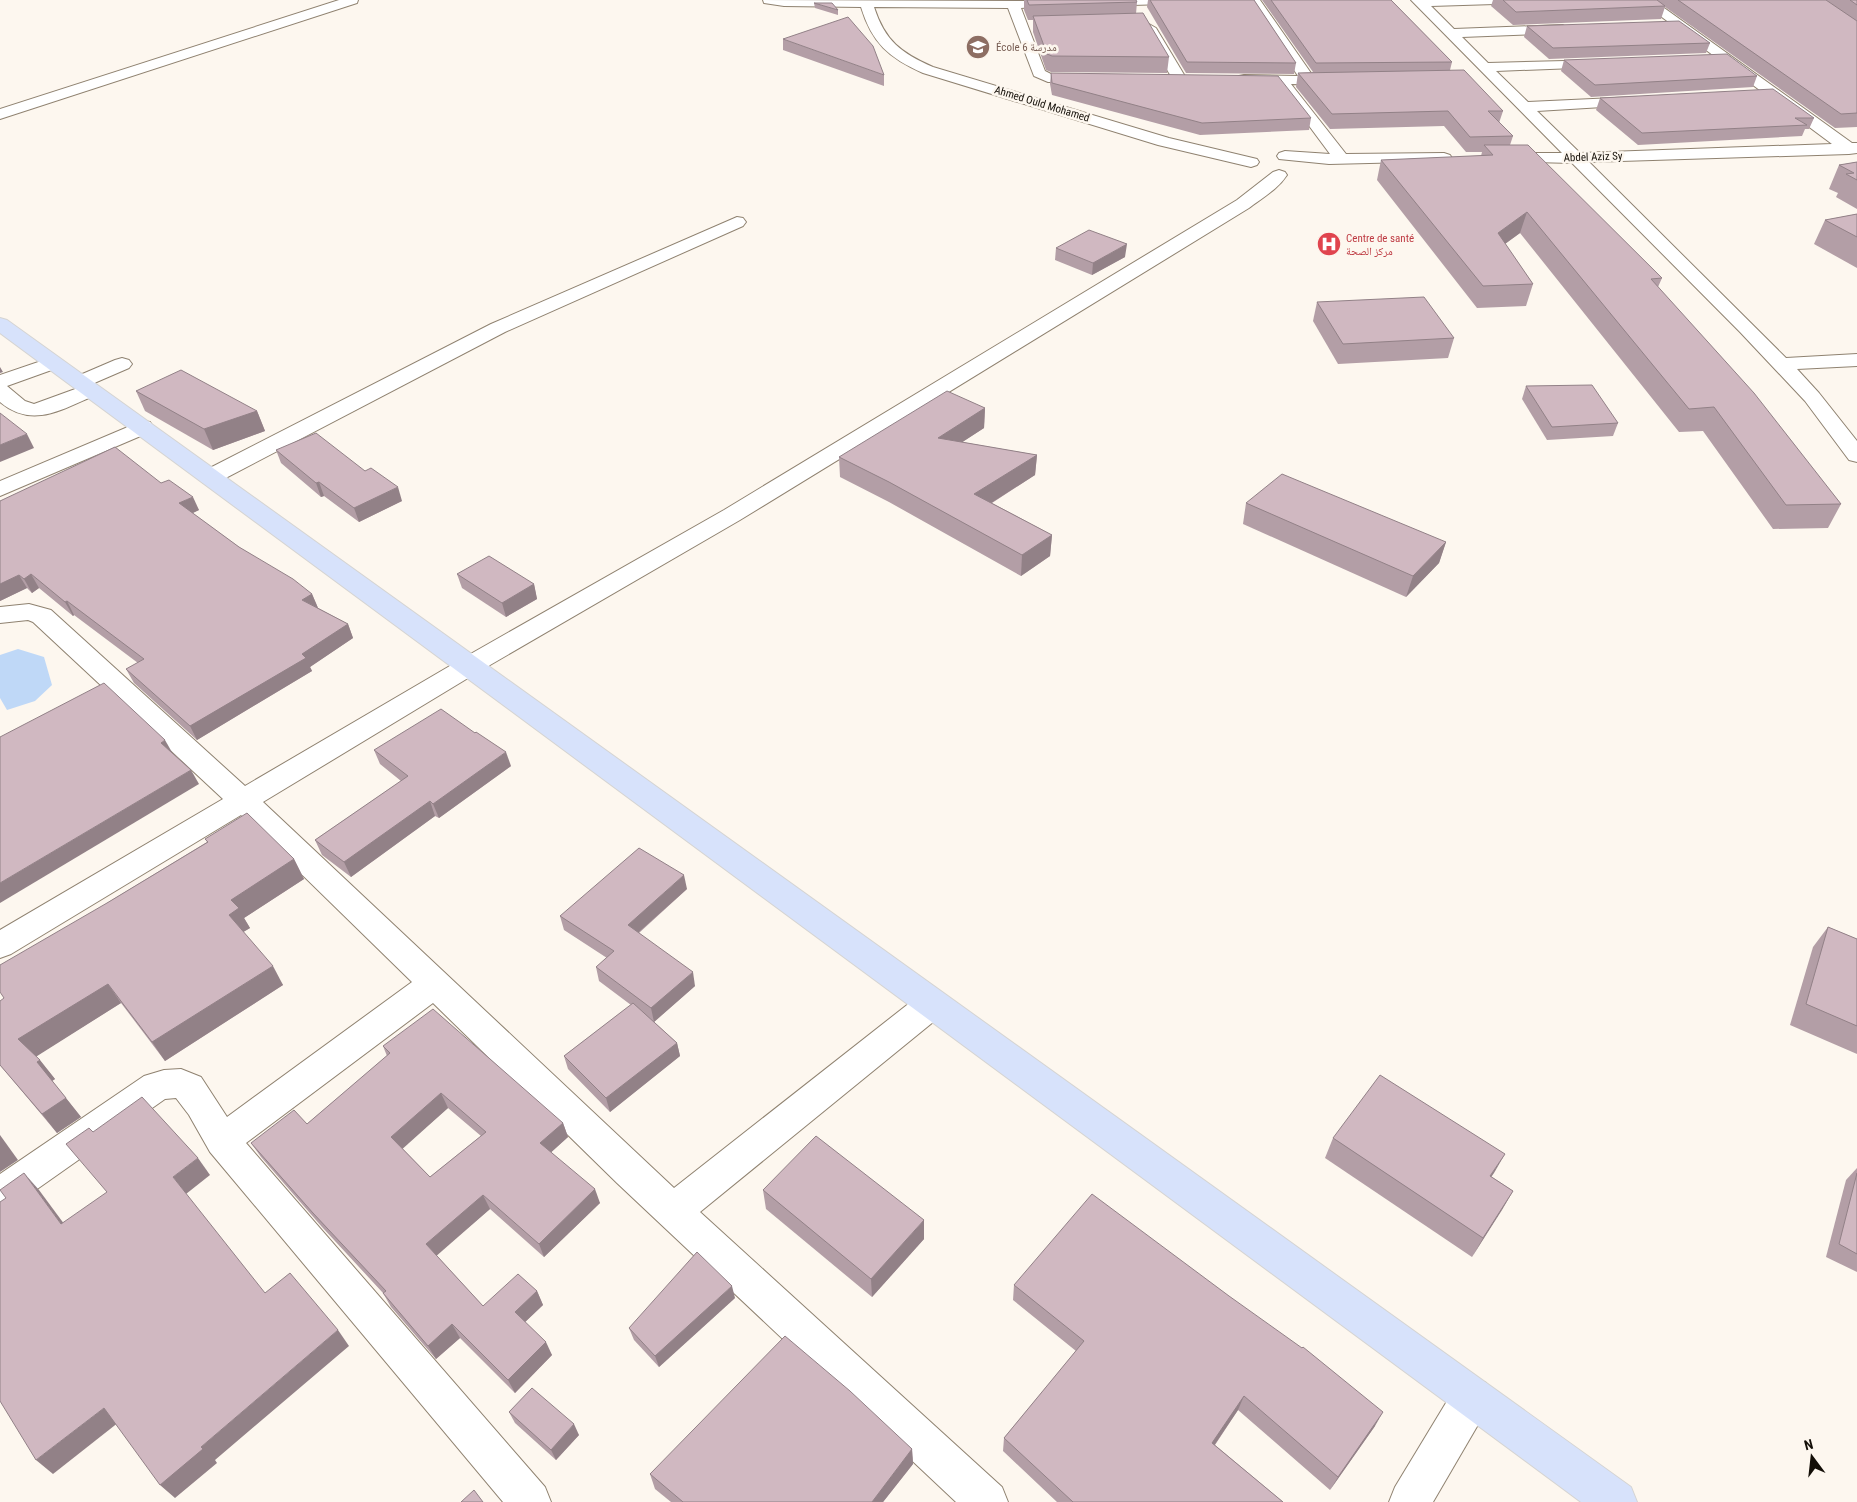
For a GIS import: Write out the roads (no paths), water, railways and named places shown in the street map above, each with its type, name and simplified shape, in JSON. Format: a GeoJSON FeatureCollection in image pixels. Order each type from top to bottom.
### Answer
{"type":"FeatureCollection","features":[{"type":"Feature","properties":{"kind":"main road"},"geometry":{"type":"LineString","coordinates":[[0,324],[1616,1502]]}},
{"type":"Feature","properties":{"kind":"street"},"geometry":{"type":"LineString","coordinates":[[0,114],[352,0]]}},
{"type":"Feature","properties":{"kind":"street"},"geometry":{"type":"LineString","coordinates":[[769,0],[784,2],[1012,2],[1041,4]]}},
{"type":"Feature","properties":{"kind":"street"},"geometry":{"type":"LineString","coordinates":[[1088,2],[1165,0]]}},
{"type":"Feature","properties":{"kind":"street"},"geometry":{"type":"LineString","coordinates":[[1254,0],[1308,80]]}},
{"type":"Feature","properties":{"kind":"street"},"geometry":{"type":"LineString","coordinates":[[1418,1],[1495,0]]}},
{"type":"Feature","properties":{"kind":"street"},"geometry":{"type":"LineString","coordinates":[[1645,0],[1853,148]]}},
{"type":"Feature","properties":{"kind":"street","name":"Ahmed Ould Mohamed"},"geometry":{"type":"LineString","coordinates":[[866,1],[870,17],[882,37],[900,56],[910,61],[965,81],[1179,146],[1251,162],[1256,169],[1262,172],[1291,169]]}},
{"type":"Feature","properties":{"kind":"street"},"geometry":{"type":"LineString","coordinates":[[1135,1],[1141,23],[1179,78]]}},
{"type":"Feature","properties":{"kind":"street"},"geometry":{"type":"LineString","coordinates":[[1418,1],[1450,33],[1485,74],[1523,107],[1748,328],[1812,397],[1857,455]]}},
{"type":"Feature","properties":{"kind":"street"},"geometry":{"type":"LineString","coordinates":[[1012,2],[1027,26],[1039,73],[1048,78],[1101,79]]}},
{"type":"Feature","properties":{"kind":"street"},"geometry":{"type":"LineString","coordinates":[[1661,26],[1680,25]]}},
{"type":"Feature","properties":{"kind":"street"},"geometry":{"type":"LineString","coordinates":[[1450,33],[1575,29]]}},
{"type":"Feature","properties":{"kind":"street"},"geometry":{"type":"LineString","coordinates":[[1708,60],[1727,59]]}},
{"type":"Feature","properties":{"kind":"street"},"geometry":{"type":"LineString","coordinates":[[1485,74],[1610,63]]}},
{"type":"Feature","properties":{"kind":"street"},"geometry":{"type":"LineString","coordinates":[[1159,78],[1197,78]]}},
{"type":"Feature","properties":{"kind":"street"},"geometry":{"type":"LineString","coordinates":[[1225,78],[1353,80]]}},
{"type":"Feature","properties":{"kind":"street"},"geometry":{"type":"LineString","coordinates":[[1280,79],[1335,159]]}},
{"type":"Feature","properties":{"kind":"street"},"geometry":{"type":"LineString","coordinates":[[1745,95],[1774,93]]}},
{"type":"Feature","properties":{"kind":"street"},"geometry":{"type":"LineString","coordinates":[[1523,107],[1649,100]]}},
{"type":"Feature","properties":{"kind":"street","name":"Abdel Aziz Sy"},"geometry":{"type":"LineString","coordinates":[[1487,158],[1574,158],[1853,148]]}},
{"type":"Feature","properties":{"kind":"street"},"geometry":{"type":"LineString","coordinates":[[0,945],[468,666],[732,515],[1243,204],[1291,169],[1320,164],[1335,159],[1458,158]]}},
{"type":"Feature","properties":{"kind":"street"},"geometry":{"type":"LineString","coordinates":[[210,477],[498,328],[737,222]]}},
{"type":"Feature","properties":{"kind":"street"},"geometry":{"type":"LineString","coordinates":[[1782,364],[1857,360]]}},
{"type":"Feature","properties":{"kind":"street"},"geometry":{"type":"LineString","coordinates":[[0,382],[53,363]]}},
{"type":"Feature","properties":{"kind":"street"},"geometry":{"type":"LineString","coordinates":[[0,391],[21,409],[31,412],[40,410],[86,386],[122,364]]}},
{"type":"Feature","properties":{"kind":"street"},"geometry":{"type":"LineString","coordinates":[[0,489],[142,427]]}},
{"type":"Feature","properties":{"kind":"street"},"geometry":{"type":"LineString","coordinates":[[0,615],[29,612],[42,616],[243,800],[672,1211],[987,1502]]}},
{"type":"Feature","properties":{"kind":"street"},"geometry":{"type":"LineString","coordinates":[[86,693],[112,679]]}},
{"type":"Feature","properties":{"kind":"street"},"geometry":{"type":"LineString","coordinates":[[222,1141],[434,984]]}},
{"type":"Feature","properties":{"kind":"street"},"geometry":{"type":"LineString","coordinates":[[672,1211],[932,1004]]}},
{"type":"Feature","properties":{"kind":"street"},"geometry":{"type":"LineString","coordinates":[[0,1194],[156,1087],[169,1083],[180,1084],[190,1088],[222,1141],[530,1502]]}},
{"type":"Feature","properties":{"kind":"street"},"geometry":{"type":"LineString","coordinates":[[1410,1502],[1472,1397]]}},
{"type":"Feature","properties":{"kind":"water"},"geometry":{"type":"Polygon","coordinates":[[[18,649],[44,657],[52,685],[35,701],[7,710],[0,698],[0,655],[18,649]]]}},
{"type":"Feature","properties":{"kind":"place","name":"École 6 مدرسة"},"geometry":{"type":"Point","coordinates":[978,47]}},
{"type":"Feature","properties":{"kind":"place","name":"Centre de santé مركز الصحة"},"geometry":{"type":"Point","coordinates":[1329,244]}}]}
